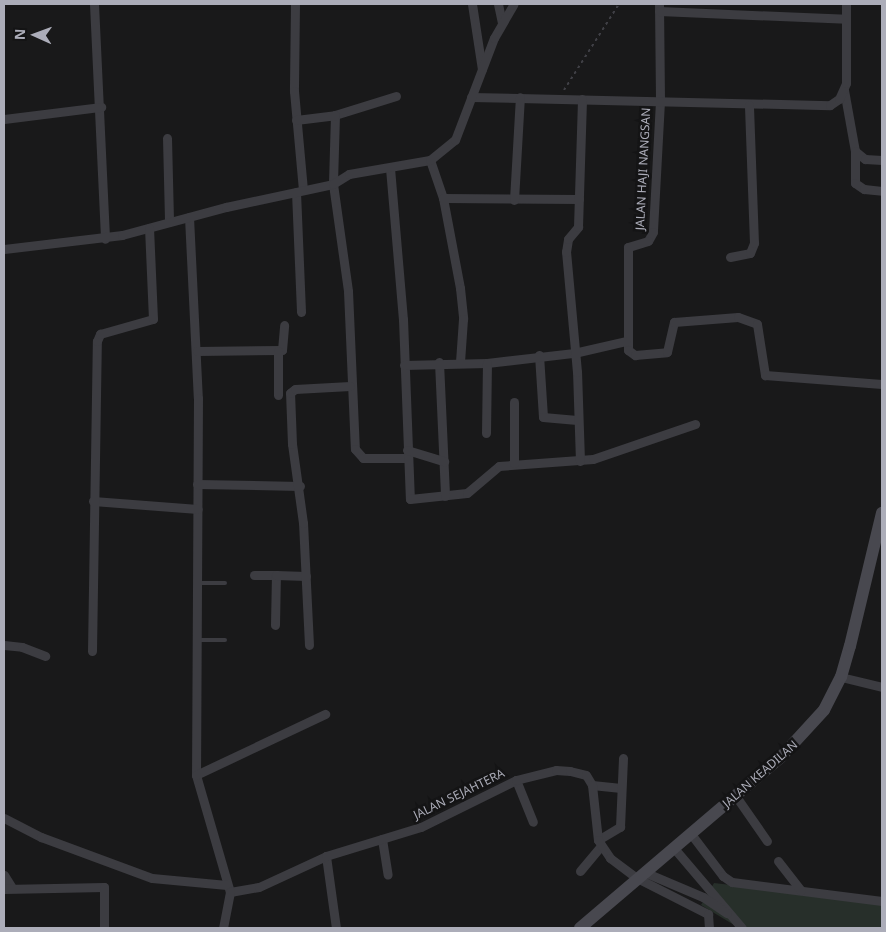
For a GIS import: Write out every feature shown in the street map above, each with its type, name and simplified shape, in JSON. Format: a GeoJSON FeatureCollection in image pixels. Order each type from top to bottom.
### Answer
{"type":"FeatureCollection","features":[{"type":"Feature","properties":{"kind":"main road","name":"JALAN KEADILAN"},"geometry":{"type":"LineString","coordinates":[[580,928],[802,737],[824,710],[841,677],[878,549],[882,513]]}},
{"type":"Feature","properties":{"kind":"street"},"geometry":{"type":"LineString","coordinates":[[94,4],[101,107],[104,238]]}},
{"type":"Feature","properties":{"kind":"street"},"geometry":{"type":"LineString","coordinates":[[295,4],[301,312]]}},
{"type":"Feature","properties":{"kind":"street"},"geometry":{"type":"LineString","coordinates":[[472,4],[482,69]]}},
{"type":"Feature","properties":{"kind":"street"},"geometry":{"type":"LineString","coordinates":[[498,4],[502,23]]}},
{"type":"Feature","properties":{"kind":"street"},"geometry":{"type":"LineString","coordinates":[[4,249],[104,238],[334,184],[349,174],[430,160],[455,140],[482,69],[502,23],[514,4]]}},
{"type":"Feature","properties":{"kind":"street"},"geometry":{"type":"LineString","coordinates":[[846,4],[844,89],[855,151],[854,178],[858,186],[864,189],[882,191]]}},
{"type":"Feature","properties":{"kind":"street"},"geometry":{"type":"LineString","coordinates":[[659,8],[846,19]]}},
{"type":"Feature","properties":{"kind":"street","name":"JALAN HAJI NANGSAN"},"geometry":{"type":"LineString","coordinates":[[626,341],[628,247],[648,241],[653,232],[660,101],[659,8]]}},
{"type":"Feature","properties":{"kind":"street"},"geometry":{"type":"LineString","coordinates":[[471,97],[823,106],[839,99],[844,89]]}},
{"type":"Feature","properties":{"kind":"street"},"geometry":{"type":"LineString","coordinates":[[296,120],[335,115],[396,96]]}},
{"type":"Feature","properties":{"kind":"street"},"geometry":{"type":"LineString","coordinates":[[514,200],[520,97]]}},
{"type":"Feature","properties":{"kind":"street"},"geometry":{"type":"LineString","coordinates":[[580,461],[566,252],[568,240],[578,227],[582,99]]}},
{"type":"Feature","properties":{"kind":"street"},"geometry":{"type":"LineString","coordinates":[[730,257],[750,253],[754,242],[748,104]]}},
{"type":"Feature","properties":{"kind":"street"},"geometry":{"type":"LineString","coordinates":[[4,119],[101,107]]}},
{"type":"Feature","properties":{"kind":"street"},"geometry":{"type":"LineString","coordinates":[[335,115],[334,184],[348,291],[350,386],[357,454],[363,458],[407,454],[444,461]]}},
{"type":"Feature","properties":{"kind":"street"},"geometry":{"type":"LineString","coordinates":[[167,138],[169,222]]}},
{"type":"Feature","properties":{"kind":"street"},"geometry":{"type":"LineString","coordinates":[[855,151],[865,159],[882,160]]}},
{"type":"Feature","properties":{"kind":"street"},"geometry":{"type":"LineString","coordinates":[[430,160],[443,198],[463,319],[460,362]]}},
{"type":"Feature","properties":{"kind":"street"},"geometry":{"type":"LineString","coordinates":[[390,168],[404,365],[410,499],[467,493],[493,469],[514,463],[580,461],[625,450],[694,424]]}},
{"type":"Feature","properties":{"kind":"street"},"geometry":{"type":"LineString","coordinates":[[443,198],[579,199]]}},
{"type":"Feature","properties":{"kind":"street"},"geometry":{"type":"LineString","coordinates":[[189,217],[197,351],[199,583],[196,775],[229,889],[223,928]]}},
{"type":"Feature","properties":{"kind":"street"},"geometry":{"type":"LineString","coordinates":[[92,651],[97,339],[100,334],[153,319],[149,228]]}},
{"type":"Feature","properties":{"kind":"street"},"geometry":{"type":"LineString","coordinates":[[404,365],[439,362],[487,363],[539,355],[574,353],[626,341],[628,350],[635,355],[659,355],[667,352],[670,345],[670,329],[674,322],[744,318],[757,324],[760,332],[765,376],[882,384]]}},
{"type":"Feature","properties":{"kind":"street"},"geometry":{"type":"LineString","coordinates":[[197,351],[278,351],[284,347],[284,325]]}},
{"type":"Feature","properties":{"kind":"street"},"geometry":{"type":"LineString","coordinates":[[278,351],[278,395]]}},
{"type":"Feature","properties":{"kind":"street"},"geometry":{"type":"LineString","coordinates":[[539,355],[543,417],[577,420]]}},
{"type":"Feature","properties":{"kind":"street"},"geometry":{"type":"LineString","coordinates":[[439,362],[445,496]]}},
{"type":"Feature","properties":{"kind":"street"},"geometry":{"type":"LineString","coordinates":[[486,433],[487,363]]}},
{"type":"Feature","properties":{"kind":"street"},"geometry":{"type":"LineString","coordinates":[[309,645],[300,486],[292,444],[290,393],[295,389],[350,386]]}},
{"type":"Feature","properties":{"kind":"street"},"geometry":{"type":"LineString","coordinates":[[514,402],[514,463]]}},
{"type":"Feature","properties":{"kind":"street"},"geometry":{"type":"LineString","coordinates":[[197,484],[300,486]]}},
{"type":"Feature","properties":{"kind":"street"},"geometry":{"type":"LineString","coordinates":[[93,501],[198,509]]}},
{"type":"Feature","properties":{"kind":"street"},"geometry":{"type":"LineString","coordinates":[[254,575],[306,576]]}},
{"type":"Feature","properties":{"kind":"street"},"geometry":{"type":"LineString","coordinates":[[275,625],[276,576]]}},
{"type":"Feature","properties":{"kind":"street"},"geometry":{"type":"LineString","coordinates":[[4,645],[22,647],[45,656]]}},
{"type":"Feature","properties":{"kind":"street"},"geometry":{"type":"LineString","coordinates":[[841,677],[882,687]]}},
{"type":"Feature","properties":{"kind":"street"},"geometry":{"type":"LineString","coordinates":[[196,775],[325,714]]}},
{"type":"Feature","properties":{"kind":"street"},"geometry":{"type":"LineString","coordinates":[[580,871],[600,843],[620,827],[623,758]]}},
{"type":"Feature","properties":{"kind":"street","name":"JALAN SEJAHTERA"},"geometry":{"type":"LineString","coordinates":[[4,818],[41,837],[152,878],[229,889],[259,887],[326,856],[421,827],[516,780],[556,770],[586,776],[592,785]]}},
{"type":"Feature","properties":{"kind":"street"},"geometry":{"type":"LineString","coordinates":[[516,780],[533,822]]}},
{"type":"Feature","properties":{"kind":"street"},"geometry":{"type":"LineString","coordinates":[[621,788],[592,785],[600,843],[610,858],[708,914],[708,928]]}},
{"type":"Feature","properties":{"kind":"street"},"geometry":{"type":"LineString","coordinates":[[735,795],[767,841]]}},
{"type":"Feature","properties":{"kind":"street"},"geometry":{"type":"LineString","coordinates":[[691,834],[723,876],[732,882],[882,901]]}},
{"type":"Feature","properties":{"kind":"street"},"geometry":{"type":"LineString","coordinates":[[382,839],[388,875]]}},
{"type":"Feature","properties":{"kind":"street"},"geometry":{"type":"LineString","coordinates":[[673,847],[739,925]]}},
{"type":"Feature","properties":{"kind":"street"},"geometry":{"type":"LineString","coordinates":[[326,856],[336,928]]}},
{"type":"Feature","properties":{"kind":"street"},"geometry":{"type":"LineString","coordinates":[[778,861],[801,890]]}},
{"type":"Feature","properties":{"kind":"street"},"geometry":{"type":"LineString","coordinates":[[4,875],[8,888],[98,886],[106,890],[104,928]]}},
{"type":"Feature","properties":{"kind":"street"},"geometry":{"type":"LineString","coordinates":[[640,875],[702,897],[739,925]]}},
{"type":"Feature","properties":{"kind":"lane"},"geometry":{"type":"LineString","coordinates":[[199,583],[225,583]]}},
{"type":"Feature","properties":{"kind":"lane"},"geometry":{"type":"LineString","coordinates":[[198,640],[225,640]]}},
{"type":"Feature","properties":{"kind":"path"},"geometry":{"type":"LineString","coordinates":[[559,99],[618,4]]}},
{"type":"Feature","properties":{"kind":"shaded area"},"geometry":{"type":"Polygon","coordinates":[[[714,883],[882,902],[882,928],[739,928],[701,905],[714,883]]]}}]}
